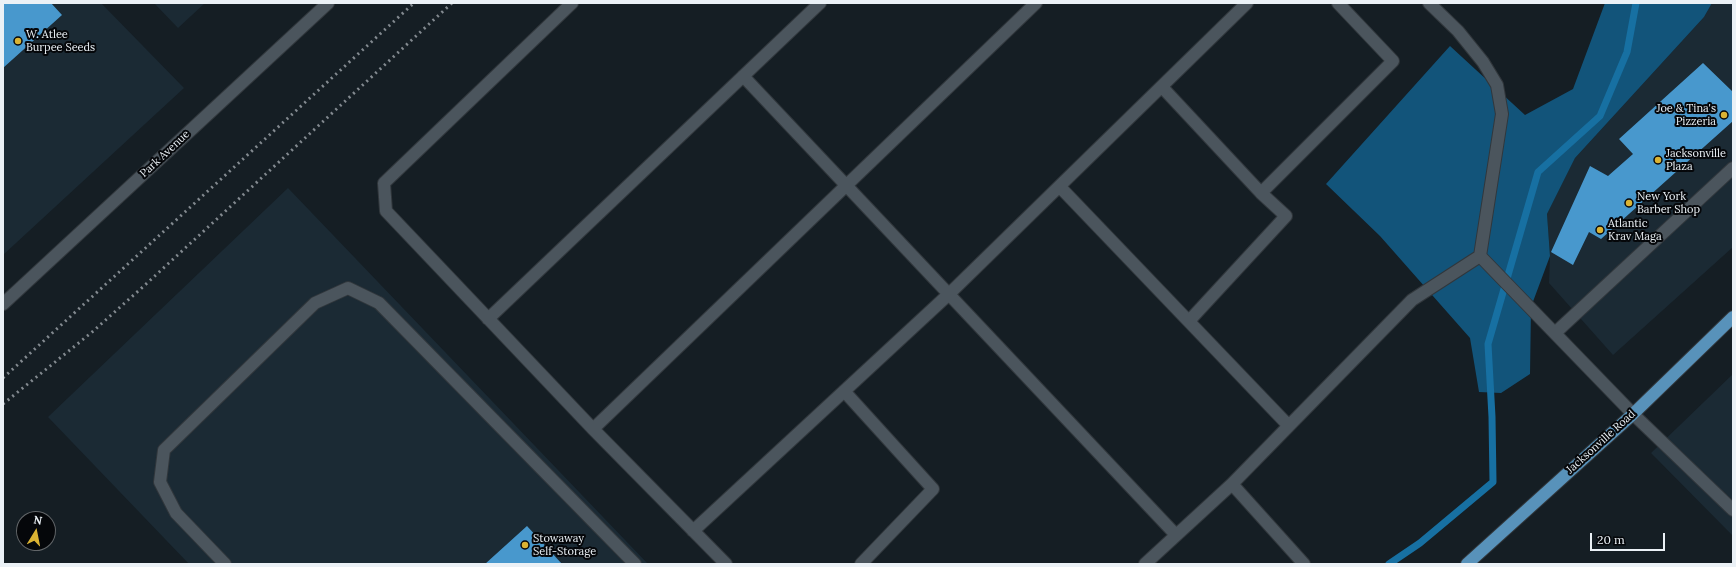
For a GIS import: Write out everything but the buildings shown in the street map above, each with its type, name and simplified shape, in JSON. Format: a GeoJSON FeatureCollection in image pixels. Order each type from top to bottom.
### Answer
{"type":"FeatureCollection","features":[{"type":"Feature","properties":{"kind":"main road","name":"Jacksonville Road"},"geometry":{"type":"LineString","coordinates":[[1467,564],[1633,414],[1733,317]]}},
{"type":"Feature","properties":{"kind":"street","name":"Park Avenue"},"geometry":{"type":"LineString","coordinates":[[3,304],[328,3]]}},
{"type":"Feature","properties":{"kind":"street"},"geometry":{"type":"LineString","coordinates":[[572,3],[384,183],[386,211],[593,429],[726,564]]}},
{"type":"Feature","properties":{"kind":"street"},"geometry":{"type":"LineString","coordinates":[[488,319],[820,3]]}},
{"type":"Feature","properties":{"kind":"street"},"geometry":{"type":"LineString","coordinates":[[593,429],[1036,3]]}},
{"type":"Feature","properties":{"kind":"street"},"geometry":{"type":"LineString","coordinates":[[693,531],[949,294],[1247,3]]}},
{"type":"Feature","properties":{"kind":"street"},"geometry":{"type":"LineString","coordinates":[[1261,193],[1393,61],[1338,3]]}},
{"type":"Feature","properties":{"kind":"street"},"geometry":{"type":"LineString","coordinates":[[1145,564],[1232,484],[1288,425],[1412,300],[1480,256],[1502,114],[1497,85],[1483,62],[1458,31],[1429,3]]}},
{"type":"Feature","properties":{"kind":"street"},"geometry":{"type":"LineString","coordinates":[[743,76],[1176,535]]}},
{"type":"Feature","properties":{"kind":"street"},"geometry":{"type":"LineString","coordinates":[[1162,87],[1261,193],[1286,216],[1189,322]]}},
{"type":"Feature","properties":{"kind":"street"},"geometry":{"type":"LineString","coordinates":[[1555,333],[1733,168]]}},
{"type":"Feature","properties":{"kind":"street"},"geometry":{"type":"LineString","coordinates":[[1060,187],[1288,425]]}},
{"type":"Feature","properties":{"kind":"street"},"geometry":{"type":"LineString","coordinates":[[1480,256],[1633,414],[1733,510]]}},
{"type":"Feature","properties":{"kind":"street"},"geometry":{"type":"LineString","coordinates":[[225,564],[176,513],[160,482],[164,450],[316,303],[348,288],[379,303],[634,564]]}},
{"type":"Feature","properties":{"kind":"street"},"geometry":{"type":"LineString","coordinates":[[844,391],[933,489],[861,564]]}},
{"type":"Feature","properties":{"kind":"street"},"geometry":{"type":"LineString","coordinates":[[1232,484],[1304,564]]}},
{"type":"Feature","properties":{"kind":"shaded area"},"geometry":{"type":"Polygon","coordinates":[[[3,3],[101,3],[184,88],[3,255],[3,3]]]}},
{"type":"Feature","properties":{"kind":"shaded area"},"geometry":{"type":"Polygon","coordinates":[[[154,3],[205,3],[178,28],[154,3]]]}},
{"type":"Feature","properties":{"kind":"shaded area"},"geometry":{"type":"Polygon","coordinates":[[[1605,3],[1712,3],[1704,17],[1575,158],[1547,214],[1550,256],[1531,307],[1530,374],[1501,393],[1479,392],[1470,338],[1380,236],[1326,184],[1450,46],[1525,115],[1573,89],[1605,3]]]}},
{"type":"Feature","properties":{"kind":"shaded area"},"geometry":{"type":"Polygon","coordinates":[[[1712,3],[1733,3],[1733,247],[1613,355],[1549,283],[1550,256],[1547,214],[1575,158],[1704,17],[1712,3]]]}},
{"type":"Feature","properties":{"kind":"shaded area"},"geometry":{"type":"Polygon","coordinates":[[[288,188],[648,564],[189,564],[48,417],[288,188]]]}},
{"type":"Feature","properties":{"kind":"shaded area"},"geometry":{"type":"Polygon","coordinates":[[[1733,374],[1733,536],[1651,453],[1733,374]]]}},
{"type":"Feature","properties":{"kind":"waterway"},"geometry":{"type":"LineString","coordinates":[[1389,564],[1420,543],[1493,482],[1492,417],[1488,344],[1538,172],[1600,116],[1627,52],[1636,3]]}},
{"type":"Feature","properties":{"kind":"railway"},"geometry":{"type":"LineString","coordinates":[[3,378],[414,3]]}},
{"type":"Feature","properties":{"kind":"railway"},"geometry":{"type":"LineString","coordinates":[[3,404],[91,333],[145,285],[452,3]]}},
{"type":"Feature","properties":{"kind":"place","name":"W. Atlee Burpee Seeds"},"geometry":{"type":"Point","coordinates":[18,41]}},
{"type":"Feature","properties":{"kind":"place","name":"Joe & Tina's Pizzeria"},"geometry":{"type":"Point","coordinates":[1724,115]}},
{"type":"Feature","properties":{"kind":"place","name":"Jacksonville Plaza"},"geometry":{"type":"Point","coordinates":[1658,160]}},
{"type":"Feature","properties":{"kind":"place","name":"New York Barber Shop"},"geometry":{"type":"Point","coordinates":[1629,203]}},
{"type":"Feature","properties":{"kind":"place","name":"Atlantic Krav Maga"},"geometry":{"type":"Point","coordinates":[1600,230]}},
{"type":"Feature","properties":{"kind":"place","name":"Stowaway Self-Storage"},"geometry":{"type":"Point","coordinates":[525,545]}}]}
